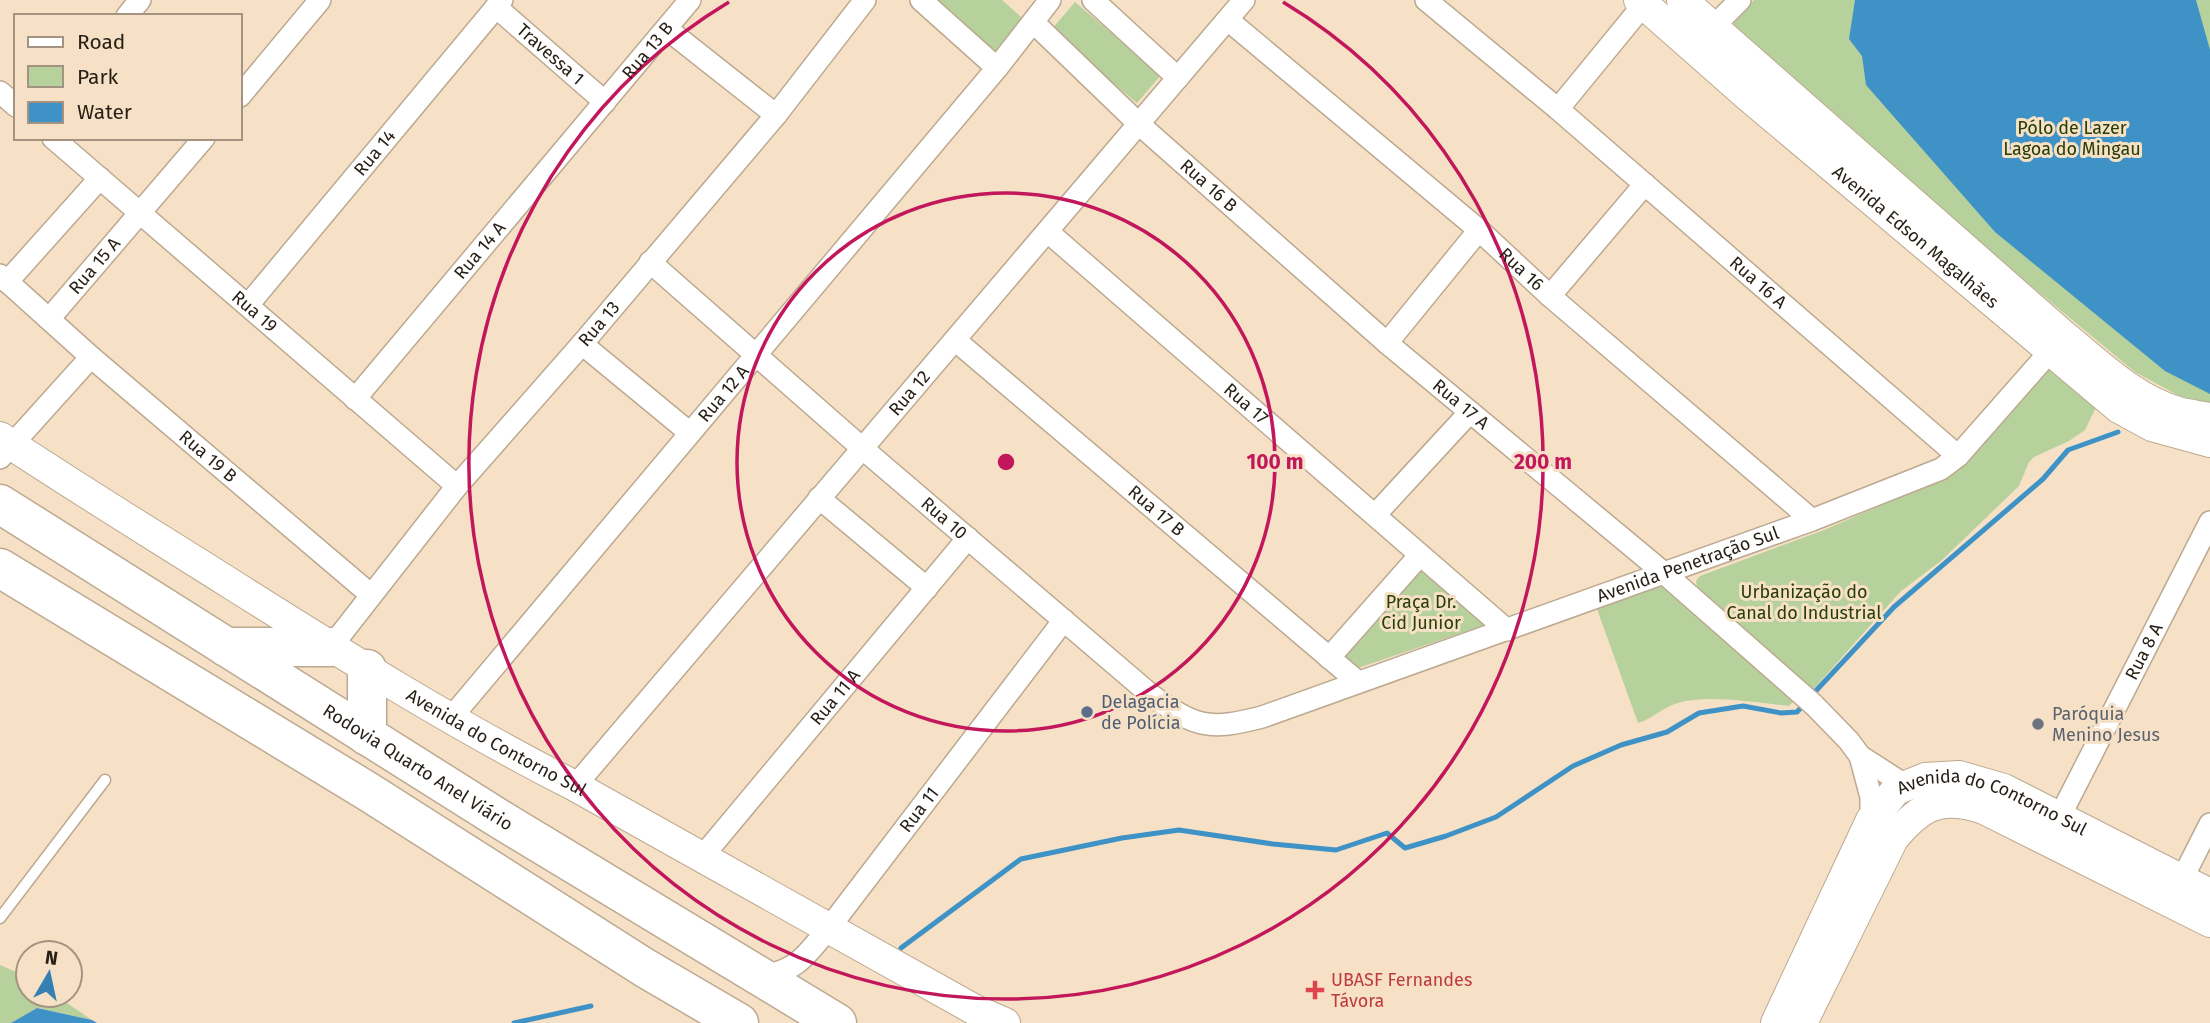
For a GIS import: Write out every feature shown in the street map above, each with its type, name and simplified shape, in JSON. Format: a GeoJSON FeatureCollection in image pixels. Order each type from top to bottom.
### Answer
{"type":"FeatureCollection","features":[{"type":"Feature","properties":{"kind":"highway","name":"Rodovia Quarto Anel Viário"},"geometry":{"type":"LineString","coordinates":[[0,504],[367,736],[837,1023]]}},
{"type":"Feature","properties":{"kind":"highway"},"geometry":{"type":"LineString","coordinates":[[0,568],[367,791],[645,968],[739,1023]]}},
{"type":"Feature","properties":{"kind":"highway"},"geometry":{"type":"LineString","coordinates":[[226,647],[331,647]]}},
{"type":"Feature","properties":{"kind":"highway"},"geometry":{"type":"LineString","coordinates":[[367,669],[367,736]]}},
{"type":"Feature","properties":{"kind":"highway"},"geometry":{"type":"LineString","coordinates":[[367,791],[425,803],[450,796],[456,791]]}},
{"type":"Feature","properties":{"kind":"highway"},"geometry":{"type":"LineString","coordinates":[[645,968],[649,941],[661,930],[676,927]]}},
{"type":"Feature","properties":{"kind":"street"},"geometry":{"type":"LineString","coordinates":[[129,14],[140,0]]}},
{"type":"Feature","properties":{"kind":"street"},"geometry":{"type":"LineString","coordinates":[[242,94],[320,0]]}},
{"type":"Feature","properties":{"kind":"street","name":"Rua 13 B"},"geometry":{"type":"LineString","coordinates":[[605,102],[690,0]]}},
{"type":"Feature","properties":{"kind":"street","name":"Rua 13"},"geometry":{"type":"LineString","coordinates":[[331,647],[457,486],[582,344],[776,115],[865,0]]}},
{"type":"Feature","properties":{"kind":"street"},"geometry":{"type":"LineString","coordinates":[[921,0],[997,68]]}},
{"type":"Feature","properties":{"kind":"street","name":"Rua 12 A"},"geometry":{"type":"LineString","coordinates":[[450,719],[997,68],[1050,0]]}},
{"type":"Feature","properties":{"kind":"street"},"geometry":{"type":"LineString","coordinates":[[1093,0],[1178,78]]}},
{"type":"Feature","properties":{"kind":"street","name":"Rua 12"},"geometry":{"type":"LineString","coordinates":[[575,786],[1244,0]]}},
{"type":"Feature","properties":{"kind":"street"},"geometry":{"type":"LineString","coordinates":[[1426,0],[1558,109],[1642,2]]}},
{"type":"Feature","properties":{"kind":"street","name":"Avenida Edson Magalhães"},"geometry":{"type":"LineString","coordinates":[[1682,0],[1771,76],[2057,344],[2119,408],[2152,426],[2210,442]]}},
{"type":"Feature","properties":{"kind":"street"},"geometry":{"type":"LineString","coordinates":[[1714,26],[1740,0]]}},
{"type":"Feature","properties":{"kind":"street","name":"Avenida Edson Magalhães"},"geometry":{"type":"LineString","coordinates":[[1642,2],[1748,96],[2057,344],[2143,397],[2178,412],[2210,418]]}},
{"type":"Feature","properties":{"kind":"street","name":"Travessa 1"},"geometry":{"type":"LineString","coordinates":[[499,3],[605,102]]}},
{"type":"Feature","properties":{"kind":"street","name":"Rua 14"},"geometry":{"type":"LineString","coordinates":[[248,305],[499,3]]}},
{"type":"Feature","properties":{"kind":"street","name":"Rua 16"},"geometry":{"type":"LineString","coordinates":[[1228,20],[1479,230],[1550,296],[1812,520]]}},
{"type":"Feature","properties":{"kind":"street","name":"Rua 16 B"},"geometry":{"type":"LineString","coordinates":[[1033,22],[1140,125],[1387,343]]}},
{"type":"Feature","properties":{"kind":"street"},"geometry":{"type":"LineString","coordinates":[[667,29],[776,115]]}},
{"type":"Feature","properties":{"kind":"street"},"geometry":{"type":"LineString","coordinates":[[1748,96],[1771,76]]}},
{"type":"Feature","properties":{"kind":"street"},"geometry":{"type":"LineString","coordinates":[[0,92],[14,104]]}},
{"type":"Feature","properties":{"kind":"street","name":"Rua 14 A"},"geometry":{"type":"LineString","coordinates":[[355,399],[605,102]]}},
{"type":"Feature","properties":{"kind":"street","name":"Rua 16 A"},"geometry":{"type":"LineString","coordinates":[[1558,109],[1958,456]]}},
{"type":"Feature","properties":{"kind":"street","name":"Rua 19"},"geometry":{"type":"LineString","coordinates":[[55,140],[457,486]]}},
{"type":"Feature","properties":{"kind":"street","name":"Rua 15 A"},"geometry":{"type":"LineString","coordinates":[[49,319],[202,140]]}},
{"type":"Feature","properties":{"kind":"street"},"geometry":{"type":"LineString","coordinates":[[4,279],[100,178]]}},
{"type":"Feature","properties":{"kind":"street"},"geometry":{"type":"LineString","coordinates":[[1550,296],[1645,184]]}},
{"type":"Feature","properties":{"kind":"street"},"geometry":{"type":"LineString","coordinates":[[1387,343],[1479,230]]}},
{"type":"Feature","properties":{"kind":"street","name":"Rua 17"},"geometry":{"type":"LineString","coordinates":[[1048,232],[1507,631]]}},
{"type":"Feature","properties":{"kind":"street","name":"Rua 10"},"geometry":{"type":"LineString","coordinates":[[650,262],[1151,695],[1194,722],[1223,726],[1262,717]]}},
{"type":"Feature","properties":{"kind":"street","name":"Rua 19 B"},"geometry":{"type":"LineString","coordinates":[[4,279],[91,357],[370,594]]}},
{"type":"Feature","properties":{"kind":"street","name":"Rua 17 B"},"geometry":{"type":"LineString","coordinates":[[956,340],[1358,682]]}},
{"type":"Feature","properties":{"kind":"street","name":"Rua 17 A"},"geometry":{"type":"LineString","coordinates":[[1387,343],[1664,573],[1814,705],[1841,732],[1860,757]]}},
{"type":"Feature","properties":{"kind":"street"},"geometry":{"type":"LineString","coordinates":[[582,344],[690,433]]}},
{"type":"Feature","properties":{"kind":"street","name":"Avenida Penetração Sul"},"geometry":{"type":"LineString","coordinates":[[1262,717],[1812,520],[1941,469],[1958,456],[2057,344]]}},
{"type":"Feature","properties":{"kind":"street"},"geometry":{"type":"LineString","coordinates":[[4,447],[91,357]]}},
{"type":"Feature","properties":{"kind":"street"},"geometry":{"type":"LineString","coordinates":[[1375,515],[1470,412]]}},
{"type":"Feature","properties":{"kind":"street","name":"Avenida do Contorno Sul"},"geometry":{"type":"LineString","coordinates":[[4,447],[450,719],[975,1010],[1005,1023]]}},
{"type":"Feature","properties":{"kind":"street"},"geometry":{"type":"LineString","coordinates":[[819,498],[927,588]]}},
{"type":"Feature","properties":{"kind":"street","name":"Rua 8 A"},"geometry":{"type":"LineString","coordinates":[[2059,818],[2210,522]]}},
{"type":"Feature","properties":{"kind":"street","name":"Rua 11 A"},"geometry":{"type":"LineString","coordinates":[[702,857],[968,538]]}},
{"type":"Feature","properties":{"kind":"street"},"geometry":{"type":"LineString","coordinates":[[1329,658],[1420,555]]}},
{"type":"Feature","properties":{"kind":"street","name":"Rua 11"},"geometry":{"type":"LineString","coordinates":[[760,977],[780,974],[798,964],[829,928],[1064,620]]}},
{"type":"Feature","properties":{"kind":"street"},"geometry":{"type":"LineString","coordinates":[[1860,757],[1905,785]]}},
{"type":"Feature","properties":{"kind":"street"},"geometry":{"type":"LineString","coordinates":[[1860,757],[1871,797],[1871,820]]}},
{"type":"Feature","properties":{"kind":"street","name":"Avenida do Contorno Sul"},"geometry":{"type":"LineString","coordinates":[[1776,1023],[1871,820],[1885,802],[1905,785],[1925,778],[1941,775],[1976,779],[2004,789],[2059,818],[2176,891],[2210,922]]}},
{"type":"Feature","properties":{"kind":"street","name":"Avenida do Contorno Sul"},"geometry":{"type":"LineString","coordinates":[[1802,1023],[1893,839],[1920,812],[1932,805],[1948,801],[1965,802],[2176,891],[2210,894]]}},
{"type":"Feature","properties":{"kind":"street"},"geometry":{"type":"LineString","coordinates":[[2176,891],[2210,824]]}},
{"type":"Feature","properties":{"kind":"lane"},"geometry":{"type":"LineString","coordinates":[[0,918],[105,780]]}},
{"type":"Feature","properties":{"kind":"green space"},"geometry":{"type":"Polygon","coordinates":[[[930,0],[1002,0],[1028,23],[997,58],[930,0]]]}},
{"type":"Feature","properties":{"kind":"green space","name":"Pólo de Lazer Lagoa do Mingau"},"geometry":{"type":"Polygon","coordinates":[[[1754,0],[2210,0],[2210,403],[2181,397],[2135,372],[1965,231],[1734,32],[1734,21],[1754,0]]]}},
{"type":"Feature","properties":{"kind":"green space"},"geometry":{"type":"Polygon","coordinates":[[[1075,2],[1161,75],[1137,103],[1051,30],[1075,2]]]}},
{"type":"Feature","properties":{"kind":"green space","name":"Urbanização do Canal do Industrial"},"geometry":{"type":"Polygon","coordinates":[[[2047,367],[2099,401],[2085,430],[2069,441],[2034,457],[2029,462],[2019,486],[1942,560],[1900,592],[1810,693],[1697,587],[1696,581],[1700,576],[1824,530],[1957,470],[2047,367]]]}},
{"type":"Feature","properties":{"kind":"green space","name":"Praça Dr. Cid Junior"},"geometry":{"type":"Polygon","coordinates":[[[1417,567],[1485,625],[1355,669],[1342,655],[1417,567]]]}},
{"type":"Feature","properties":{"kind":"green space","name":"Urbanização do Canal do Industrial"},"geometry":{"type":"Polygon","coordinates":[[[1664,584],[1797,698],[1789,706],[1733,700],[1690,700],[1673,705],[1638,723],[1597,609],[1664,584]]]}},
{"type":"Feature","properties":{"kind":"green space"},"geometry":{"type":"Polygon","coordinates":[[[0,965],[14,971],[14,1009],[35,1009],[11,1023],[0,1023],[0,965]]]}},
{"type":"Feature","properties":{"kind":"green space"},"geometry":{"type":"Polygon","coordinates":[[[42,1009],[76,1009],[92,1020],[42,1009]]]}},
{"type":"Feature","properties":{"kind":"water","name":"Pólo de Lazer Lagoa do Mingau"},"geometry":{"type":"Polygon","coordinates":[[[1855,0],[2196,0],[2210,50],[2210,394],[2165,371],[1995,232],[1866,85],[1862,56],[1849,39],[1855,0]]]}},
{"type":"Feature","properties":{"kind":"water"},"geometry":{"type":"Polygon","coordinates":[[[35,1009],[42,1009],[97,1023],[11,1023],[35,1009]]]}},
{"type":"Feature","properties":{"kind":"waterway"},"geometry":{"type":"LineString","coordinates":[[1812,695],[1894,607],[2043,479],[2068,450],[2118,432]]}},
{"type":"Feature","properties":{"kind":"waterway"},"geometry":{"type":"LineString","coordinates":[[901,948],[1021,859],[1122,838],[1179,830],[1336,850],[1387,833],[1405,848],[1496,817],[1573,766],[1621,745],[1667,732],[1699,713],[1743,706],[1781,713],[1797,712],[1806,702]]}},
{"type":"Feature","properties":{"kind":"waterway"},"geometry":{"type":"LineString","coordinates":[[514,1023],[591,1006]]}},
{"type":"Feature","properties":{"kind":"place","name":"Delagacia de Polícia"},"geometry":{"type":"Point","coordinates":[1087,712]}},
{"type":"Feature","properties":{"kind":"place","name":"Paróquia Menino Jesus"},"geometry":{"type":"Point","coordinates":[2038,724]}},
{"type":"Feature","properties":{"kind":"place","name":"UBASF Fernandes Távora"},"geometry":{"type":"Point","coordinates":[1315,990]}}]}
